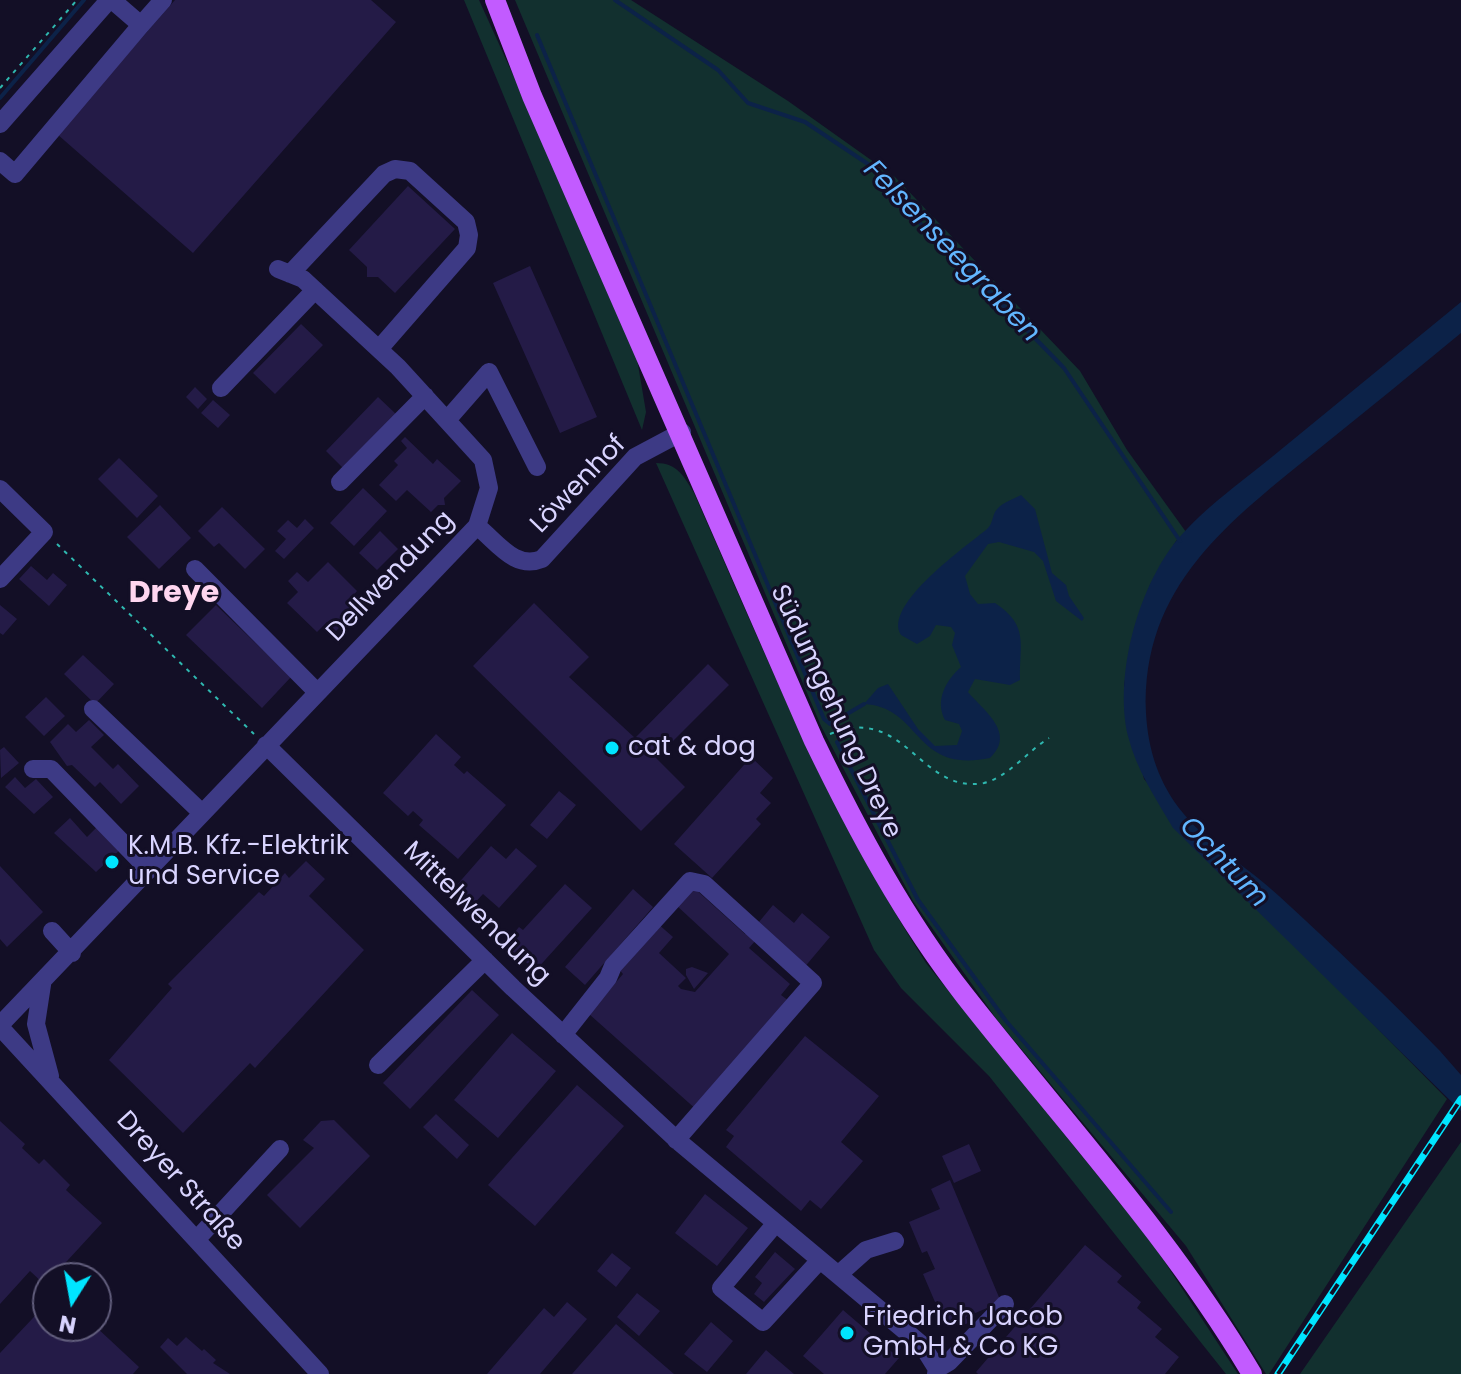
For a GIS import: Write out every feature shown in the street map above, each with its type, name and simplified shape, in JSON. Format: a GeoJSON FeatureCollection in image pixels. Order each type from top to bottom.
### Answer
{"type":"FeatureCollection","features":[{"type":"Feature","properties":{"kind":"main road","name":"Südumgehung Dreye"},"geometry":{"type":"LineString","coordinates":[[495,0],[532,96],[682,432],[814,741],[854,824],[928,945],[964,995],[1161,1237],[1252,1374]]}},
{"type":"Feature","properties":{"kind":"street"},"geometry":{"type":"LineString","coordinates":[[0,124],[110,0],[141,25]]}},
{"type":"Feature","properties":{"kind":"street"},"geometry":{"type":"LineString","coordinates":[[0,161],[15,174],[163,0]]}},
{"type":"Feature","properties":{"kind":"street","name":"Dellwendung"},"geometry":{"type":"LineString","coordinates":[[266,745],[477,526],[489,488],[483,460],[425,396],[315,290],[284,271],[384,174],[395,169],[410,171],[466,222],[469,240],[467,248],[379,349]]}},
{"type":"Feature","properties":{"kind":"street"},"geometry":{"type":"LineString","coordinates":[[221,388],[315,290]]}},
{"type":"Feature","properties":{"kind":"street"},"geometry":{"type":"LineString","coordinates":[[447,420],[489,372],[537,467]]}},
{"type":"Feature","properties":{"kind":"street"},"geometry":{"type":"LineString","coordinates":[[340,482],[425,396]]}},
{"type":"Feature","properties":{"kind":"street","name":"Löwenhof"},"geometry":{"type":"LineString","coordinates":[[477,526],[517,561],[528,565],[542,559],[635,457],[682,432]]}},
{"type":"Feature","properties":{"kind":"street"},"geometry":{"type":"LineString","coordinates":[[0,489],[44,532],[0,579]]}},
{"type":"Feature","properties":{"kind":"street"},"geometry":{"type":"LineString","coordinates":[[195,569],[317,692]]}},
{"type":"Feature","properties":{"kind":"street"},"geometry":{"type":"LineString","coordinates":[[93,709],[202,813]]}},
{"type":"Feature","properties":{"kind":"street"},"geometry":{"type":"LineString","coordinates":[[0,1026],[266,745]]}},
{"type":"Feature","properties":{"kind":"street","name":"Mittelwendung"},"geometry":{"type":"LineString","coordinates":[[266,745],[485,960],[676,1140],[922,1345],[936,1371]]}},
{"type":"Feature","properties":{"kind":"street"},"geometry":{"type":"LineString","coordinates":[[33,769],[51,769],[149,870]]}},
{"type":"Feature","properties":{"kind":"street"},"geometry":{"type":"LineString","coordinates":[[563,1035],[608,978],[613,966],[690,881],[704,884],[813,983],[676,1140]]}},
{"type":"Feature","properties":{"kind":"street"},"geometry":{"type":"LineString","coordinates":[[52,931],[72,953]]}},
{"type":"Feature","properties":{"kind":"street"},"geometry":{"type":"LineString","coordinates":[[378,1065],[485,960]]}},
{"type":"Feature","properties":{"kind":"street"},"geometry":{"type":"LineString","coordinates":[[42,985],[36,1024],[50,1078]]}},
{"type":"Feature","properties":{"kind":"street","name":"Dreyer Straße"},"geometry":{"type":"LineString","coordinates":[[0,1026],[320,1374]]}},
{"type":"Feature","properties":{"kind":"street"},"geometry":{"type":"LineString","coordinates":[[197,1239],[280,1149]]}},
{"type":"Feature","properties":{"kind":"street"},"geometry":{"type":"LineString","coordinates":[[776,1223],[721,1288],[763,1322],[820,1260]]}},
{"type":"Feature","properties":{"kind":"street"},"geometry":{"type":"LineString","coordinates":[[838,1275],[866,1250],[895,1241]]}},
{"type":"Feature","properties":{"kind":"street"},"geometry":{"type":"LineString","coordinates":[[936,1371],[949,1362],[1005,1304]]}},
{"type":"Feature","properties":{"kind":"path"},"geometry":{"type":"LineString","coordinates":[[0,88],[77,0]]}},
{"type":"Feature","properties":{"kind":"path"},"geometry":{"type":"LineString","coordinates":[[44,532],[266,745]]}},
{"type":"Feature","properties":{"kind":"path"},"geometry":{"type":"LineString","coordinates":[[814,741],[842,729],[876,728],[889,733],[948,778],[968,783],[987,782],[1049,738]]}},
{"type":"Feature","properties":{"kind":"green space"},"geometry":{"type":"Polygon","coordinates":[[[464,0],[479,0],[634,341],[646,412],[642,430],[464,0]]]}},
{"type":"Feature","properties":{"kind":"green space"},"geometry":{"type":"Polygon","coordinates":[[[515,0],[631,0],[788,101],[895,177],[1080,371],[1127,450],[1186,532],[1176,541],[1150,585],[1135,630],[1124,685],[1144,779],[1291,941],[1447,1099],[1269,1374],[1266,1374],[1186,1246],[998,1021],[913,901],[821,726],[515,0]]]}},
{"type":"Feature","properties":{"kind":"green space"},"geometry":{"type":"Polygon","coordinates":[[[656,463],[675,468],[694,493],[830,792],[926,963],[1153,1244],[1238,1374],[1226,1374],[989,1076],[901,988],[874,950],[656,463]]]}},
{"type":"Feature","properties":{"kind":"green space"},"geometry":{"type":"Polygon","coordinates":[[[1461,1142],[1461,1374],[1300,1374],[1461,1142]]]}},
{"type":"Feature","properties":{"kind":"water","name":"Ochtum"},"geometry":{"type":"Polygon","coordinates":[[[1461,302],[1461,333],[1254,502],[1197,560],[1175,592],[1158,628],[1148,668],[1146,713],[1156,766],[1167,790],[1183,813],[1205,836],[1299,915],[1440,1051],[1461,1075],[1461,1111],[1173,828],[1136,760],[1124,712],[1124,686],[1127,660],[1141,607],[1151,582],[1177,540],[1225,494],[1461,302]]]}},
{"type":"Feature","properties":{"kind":"water"},"geometry":{"type":"Polygon","coordinates":[[[1021,495],[1035,509],[1052,573],[1066,585],[1069,596],[1084,618],[1082,621],[1056,601],[1043,561],[1034,552],[999,542],[988,544],[965,576],[970,594],[978,604],[995,603],[1014,620],[1021,646],[1020,680],[1010,685],[975,679],[968,692],[995,722],[1000,740],[997,749],[990,758],[965,760],[946,757],[932,749],[897,716],[883,708],[864,704],[878,688],[888,684],[918,729],[935,746],[957,745],[962,731],[959,724],[945,720],[941,706],[946,685],[961,667],[952,645],[955,633],[951,627],[936,625],[930,636],[917,644],[901,635],[898,622],[915,592],[989,527],[1000,506],[1021,495]]]}},
{"type":"Feature","properties":{"kind":"building"},"geometry":{"type":"Polygon","coordinates":[[[175,0],[371,0],[396,22],[193,253],[57,134],[175,0]]]}},
{"type":"Feature","properties":{"kind":"building"},"geometry":{"type":"Polygon","coordinates":[[[408,186],[455,229],[395,293],[378,277],[367,277],[367,267],[349,250],[408,186]]]}},
{"type":"Feature","properties":{"kind":"building"},"geometry":{"type":"Polygon","coordinates":[[[530,266],[597,417],[560,433],[493,283],[530,266]]]}},
{"type":"Feature","properties":{"kind":"building"},"geometry":{"type":"Polygon","coordinates":[[[301,324],[323,345],[275,394],[253,373],[301,324]]]}},
{"type":"Feature","properties":{"kind":"building"},"geometry":{"type":"Polygon","coordinates":[[[195,387],[207,399],[198,409],[186,397],[195,387]]]}},
{"type":"Feature","properties":{"kind":"building"},"geometry":{"type":"Polygon","coordinates":[[[378,397],[397,415],[345,470],[326,451],[378,397]]]}},
{"type":"Feature","properties":{"kind":"building"},"geometry":{"type":"Polygon","coordinates":[[[213,400],[230,415],[218,428],[201,413],[213,400]]]}},
{"type":"Feature","properties":{"kind":"building"},"geometry":{"type":"Polygon","coordinates":[[[405,437],[433,464],[437,459],[461,481],[444,498],[445,505],[438,505],[431,512],[407,490],[396,501],[379,485],[398,465],[394,461],[407,448],[401,441],[405,437]]]}},
{"type":"Feature","properties":{"kind":"building"},"geometry":{"type":"Polygon","coordinates":[[[119,458],[158,496],[137,518],[98,479],[119,458]]]}},
{"type":"Feature","properties":{"kind":"building"},"geometry":{"type":"Polygon","coordinates":[[[363,488],[387,511],[354,546],[330,523],[363,488]]]}},
{"type":"Feature","properties":{"kind":"building"},"geometry":{"type":"Polygon","coordinates":[[[160,505],[191,538],[159,569],[127,537],[160,505]]]}},
{"type":"Feature","properties":{"kind":"building"},"geometry":{"type":"Polygon","coordinates":[[[222,507],[265,549],[245,569],[219,543],[214,547],[198,531],[222,507]]]}},
{"type":"Feature","properties":{"kind":"building"},"geometry":{"type":"Polygon","coordinates":[[[305,519],[314,528],[284,559],[275,551],[286,539],[277,531],[288,520],[297,528],[305,519]]]}},
{"type":"Feature","properties":{"kind":"building"},"geometry":{"type":"Polygon","coordinates":[[[380,531],[398,549],[377,570],[359,553],[380,531]]]}},
{"type":"Feature","properties":{"kind":"building"},"geometry":{"type":"Polygon","coordinates":[[[328,562],[357,591],[351,598],[360,607],[336,631],[327,622],[317,632],[287,603],[298,592],[288,581],[297,572],[308,582],[328,562]]]}},
{"type":"Feature","properties":{"kind":"building"},"geometry":{"type":"Polygon","coordinates":[[[31,566],[47,580],[53,573],[67,585],[49,606],[19,579],[31,566]]]}},
{"type":"Feature","properties":{"kind":"building","name":"cat & dog"},"geometry":{"type":"Polygon","coordinates":[[[534,603],[589,657],[569,677],[635,738],[708,664],[729,685],[656,758],[685,787],[641,831],[473,666],[534,603]]]}},
{"type":"Feature","properties":{"kind":"building"},"geometry":{"type":"Polygon","coordinates":[[[0,605],[17,619],[3,635],[0,633],[0,605]]]}},
{"type":"Feature","properties":{"kind":"building"},"geometry":{"type":"Polygon","coordinates":[[[216,605],[291,677],[262,708],[186,635],[216,605]]]}},
{"type":"Feature","properties":{"kind":"building"},"geometry":{"type":"Polygon","coordinates":[[[83,655],[114,684],[95,704],[64,674],[83,655]]]}},
{"type":"Feature","properties":{"kind":"building"},"geometry":{"type":"Polygon","coordinates":[[[46,697],[65,716],[44,736],[25,717],[46,697]]]}},
{"type":"Feature","properties":{"kind":"building"},"geometry":{"type":"Polygon","coordinates":[[[89,720],[104,735],[91,747],[113,769],[118,764],[139,786],[121,804],[100,782],[95,787],[72,765],[67,766],[50,742],[68,724],[76,732],[89,720]]]}},
{"type":"Feature","properties":{"kind":"building"},"geometry":{"type":"Polygon","coordinates":[[[436,734],[461,757],[454,765],[464,774],[467,771],[506,805],[458,859],[419,825],[423,820],[413,811],[408,816],[383,793],[436,734]]]}},
{"type":"Feature","properties":{"kind":"building"},"geometry":{"type":"Polygon","coordinates":[[[4,747],[19,763],[1,778],[0,750],[4,747]]]}},
{"type":"Feature","properties":{"kind":"building"},"geometry":{"type":"Polygon","coordinates":[[[751,757],[773,778],[760,793],[771,803],[756,819],[761,824],[712,878],[674,844],[751,757]]]}},
{"type":"Feature","properties":{"kind":"building"},"geometry":{"type":"Polygon","coordinates":[[[15,777],[25,788],[36,779],[53,797],[34,814],[5,787],[15,777]]]}},
{"type":"Feature","properties":{"kind":"building"},"geometry":{"type":"Polygon","coordinates":[[[559,791],[576,805],[547,839],[530,825],[559,791]]]}},
{"type":"Feature","properties":{"kind":"building"},"geometry":{"type":"Polygon","coordinates":[[[70,818],[87,837],[99,825],[121,849],[96,872],[54,833],[70,818]]]}},
{"type":"Feature","properties":{"kind":"building"},"geometry":{"type":"Polygon","coordinates":[[[491,846],[506,859],[516,848],[537,866],[499,908],[483,894],[470,908],[464,902],[468,897],[456,886],[491,846]]]}},
{"type":"Feature","properties":{"kind":"building"},"geometry":{"type":"Polygon","coordinates":[[[306,861],[325,879],[309,896],[364,950],[255,1068],[250,1063],[183,1133],[109,1060],[172,988],[168,984],[259,892],[264,896],[285,873],[289,878],[306,861]]]}},
{"type":"Feature","properties":{"kind":"building"},"geometry":{"type":"Polygon","coordinates":[[[0,866],[43,912],[7,947],[0,939],[0,866]]]}},
{"type":"Feature","properties":{"kind":"building"},"geometry":{"type":"Polygon","coordinates":[[[565,884],[592,908],[536,970],[504,945],[519,927],[523,930],[565,884]]]}},
{"type":"Feature","properties":{"kind":"building"},"geometry":{"type":"Polygon","coordinates":[[[693,887],[745,934],[747,932],[756,940],[749,948],[790,984],[781,995],[789,1001],[698,1111],[589,1014],[623,974],[618,968],[657,923],[673,937],[659,953],[686,978],[678,986],[681,989],[695,992],[729,954],[676,905],[693,887]]]}},
{"type":"Feature","properties":{"kind":"building"},"geometry":{"type":"Polygon","coordinates":[[[633,889],[653,907],[585,985],[565,967],[633,889]]]}},
{"type":"Feature","properties":{"kind":"building"},"geometry":{"type":"Polygon","coordinates":[[[773,905],[794,923],[802,913],[830,937],[803,969],[754,928],[773,905]]]}},
{"type":"Feature","properties":{"kind":"building"},"geometry":{"type":"Polygon","coordinates":[[[692,967],[708,973],[694,989],[686,975],[686,969],[692,967]]]}},
{"type":"Feature","properties":{"kind":"building"},"geometry":{"type":"Polygon","coordinates":[[[472,990],[499,1015],[410,1109],[383,1083],[472,990]]]}},
{"type":"Feature","properties":{"kind":"building"},"geometry":{"type":"Polygon","coordinates":[[[512,1033],[556,1071],[498,1138],[454,1100],[512,1033]]]}},
{"type":"Feature","properties":{"kind":"building"},"geometry":{"type":"Polygon","coordinates":[[[805,1036],[879,1096],[841,1142],[863,1161],[821,1209],[810,1200],[801,1211],[726,1147],[734,1136],[726,1130],[805,1036]]]}},
{"type":"Feature","properties":{"kind":"building"},"geometry":{"type":"Polygon","coordinates":[[[577,1085],[624,1126],[535,1226],[488,1185],[577,1085]]]}},
{"type":"Feature","properties":{"kind":"building"},"geometry":{"type":"Polygon","coordinates":[[[436,1114],[469,1145],[457,1159],[423,1127],[436,1114]]]}},
{"type":"Feature","properties":{"kind":"building"},"geometry":{"type":"Polygon","coordinates":[[[334,1120],[370,1156],[300,1228],[267,1195],[314,1148],[303,1140],[321,1121],[334,1120]]]}},
{"type":"Feature","properties":{"kind":"building"},"geometry":{"type":"Polygon","coordinates":[[[0,1121],[25,1144],[22,1148],[39,1164],[44,1159],[70,1185],[66,1190],[102,1223],[66,1262],[32,1262],[32,1273],[30,1271],[0,1304],[0,1121]]]}},
{"type":"Feature","properties":{"kind":"building"},"geometry":{"type":"Polygon","coordinates":[[[969,1144],[981,1171],[954,1183],[942,1156],[969,1144]]]}},
{"type":"Feature","properties":{"kind":"building"},"geometry":{"type":"Polygon","coordinates":[[[950,1180],[1001,1302],[966,1317],[968,1323],[959,1327],[956,1320],[948,1324],[938,1301],[935,1302],[923,1274],[935,1269],[927,1251],[922,1253],[909,1222],[940,1209],[931,1189],[950,1180]]]}},
{"type":"Feature","properties":{"kind":"building"},"geometry":{"type":"Polygon","coordinates":[[[705,1194],[748,1228],[717,1266],[675,1233],[705,1194]]]}},
{"type":"Feature","properties":{"kind":"building"},"geometry":{"type":"Polygon","coordinates":[[[1085,1245],[1122,1276],[1117,1282],[1141,1302],[1137,1308],[1162,1329],[1155,1337],[1179,1357],[1165,1374],[978,1374],[976,1372],[1085,1245]]]}},
{"type":"Feature","properties":{"kind":"building"},"geometry":{"type":"Polygon","coordinates":[[[775,1252],[795,1269],[764,1302],[754,1294],[762,1283],[755,1277],[775,1252]]]}},
{"type":"Feature","properties":{"kind":"building"},"geometry":{"type":"Polygon","coordinates":[[[612,1253],[631,1268],[616,1287],[597,1271],[612,1253]]]}},
{"type":"Feature","properties":{"kind":"building"},"geometry":{"type":"Polygon","coordinates":[[[637,1293],[660,1311],[639,1336],[617,1317],[637,1293]]]}},
{"type":"Feature","properties":{"kind":"building"},"geometry":{"type":"Polygon","coordinates":[[[567,1302],[587,1319],[540,1374],[487,1374],[544,1308],[554,1317],[567,1302]]]}},
{"type":"Feature","properties":{"kind":"building","name":"Friedrich Jacob GmbH & Co KG"},"geometry":{"type":"Polygon","coordinates":[[[843,1310],[899,1358],[885,1374],[824,1374],[803,1356],[843,1310]]]}},
{"type":"Feature","properties":{"kind":"building"},"geometry":{"type":"Polygon","coordinates":[[[32,1319],[32,1342],[112,1342],[139,1367],[133,1374],[0,1374],[0,1353],[32,1319]]]}},
{"type":"Feature","properties":{"kind":"building"},"geometry":{"type":"Polygon","coordinates":[[[711,1322],[733,1341],[707,1372],[684,1354],[711,1322]]]}},
{"type":"Feature","properties":{"kind":"building"},"geometry":{"type":"Polygon","coordinates":[[[616,1324],[674,1374],[572,1374],[616,1324]]]}},
{"type":"Feature","properties":{"kind":"building"},"geometry":{"type":"Polygon","coordinates":[[[186,1337],[216,1360],[213,1363],[230,1374],[187,1374],[160,1347],[168,1338],[177,1346],[186,1337]]]}},
{"type":"Feature","properties":{"kind":"building"},"geometry":{"type":"Polygon","coordinates":[[[766,1350],[794,1374],[746,1374],[766,1350]]]}},
{"type":"Feature","properties":{"kind":"waterway"},"geometry":{"type":"LineString","coordinates":[[0,98],[84,0]]}},
{"type":"Feature","properties":{"kind":"waterway","name":"Felsenseegraben"},"geometry":{"type":"LineString","coordinates":[[615,0],[718,70],[748,103],[805,122],[877,170],[937,244],[955,256],[1064,368],[1180,541]]}},
{"type":"Feature","properties":{"kind":"waterway"},"geometry":{"type":"LineString","coordinates":[[537,35],[824,719],[830,724],[864,704]]}},
{"type":"Feature","properties":{"kind":"waterway"},"geometry":{"type":"LineString","coordinates":[[837,742],[918,900],[1006,1021],[1171,1212]]}},
{"type":"Feature","properties":{"kind":"railway"},"geometry":{"type":"LineString","coordinates":[[1278,1374],[1461,1099]]}},
{"type":"Feature","properties":{"kind":"place","name":"cat & dog"},"geometry":{"type":"Point","coordinates":[612,748]}},
{"type":"Feature","properties":{"kind":"place","name":"K.M.B. Kfz.-Elektrik und Service"},"geometry":{"type":"Point","coordinates":[112,862]}},
{"type":"Feature","properties":{"kind":"place","name":"Friedrich Jacob GmbH & Co KG"},"geometry":{"type":"Point","coordinates":[847,1333]}},
{"type":"Feature","properties":{"kind":"district","name":"Dreye"},"geometry":{"type":"Point","coordinates":[174,594]}}]}
